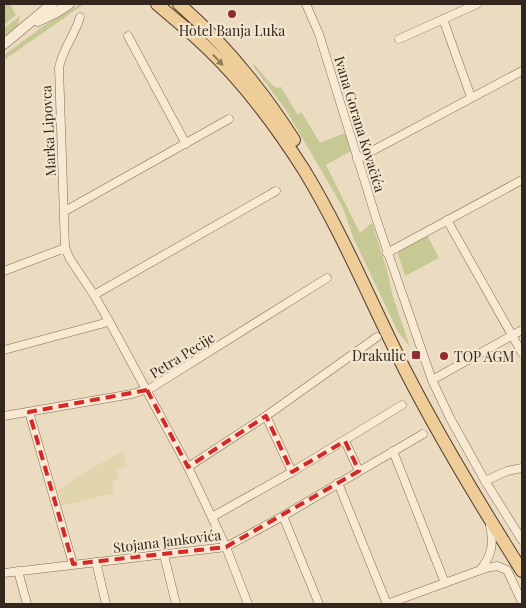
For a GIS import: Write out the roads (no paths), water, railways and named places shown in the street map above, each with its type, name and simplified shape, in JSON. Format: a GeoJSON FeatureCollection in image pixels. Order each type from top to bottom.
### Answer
{"type":"FeatureCollection","features":[{"type":"Feature","properties":{"kind":"main road"},"geometry":{"type":"LineString","coordinates":[[157,4],[206,47],[236,79],[266,116],[303,170],[338,233],[419,397],[486,514],[522,571]]}},
{"type":"Feature","properties":{"kind":"main road"},"geometry":{"type":"LineString","coordinates":[[183,6],[216,39],[257,88],[280,119],[314,172],[438,416],[522,556]]}},
{"type":"Feature","properties":{"kind":"street"},"geometry":{"type":"LineString","coordinates":[[4,44],[52,4]]}},
{"type":"Feature","properties":{"kind":"street"},"geometry":{"type":"LineString","coordinates":[[28,25],[55,13],[69,4]]}},
{"type":"Feature","properties":{"kind":"street","name":"Ivana Gorana Kovačića"},"geometry":{"type":"LineString","coordinates":[[306,4],[319,34],[387,253],[432,380],[450,418],[485,481],[522,540]]}},
{"type":"Feature","properties":{"kind":"street"},"geometry":{"type":"LineString","coordinates":[[399,39],[477,4]]}},
{"type":"Feature","properties":{"kind":"street","name":"Marka Lipovca"},"geometry":{"type":"LineString","coordinates":[[80,17],[61,58],[59,68],[58,90],[65,211],[65,248],[109,321],[188,467],[226,547],[248,604]]}},
{"type":"Feature","properties":{"kind":"street"},"geometry":{"type":"LineString","coordinates":[[443,19],[471,97]]}},
{"type":"Feature","properties":{"kind":"street"},"geometry":{"type":"LineString","coordinates":[[128,36],[186,144]]}},
{"type":"Feature","properties":{"kind":"street"},"geometry":{"type":"LineString","coordinates":[[357,159],[522,71]]}},
{"type":"Feature","properties":{"kind":"street"},"geometry":{"type":"LineString","coordinates":[[65,211],[228,119]]}},
{"type":"Feature","properties":{"kind":"street"},"geometry":{"type":"LineString","coordinates":[[387,253],[522,180]]}},
{"type":"Feature","properties":{"kind":"street"},"geometry":{"type":"LineString","coordinates":[[94,295],[276,191]]}},
{"type":"Feature","properties":{"kind":"street"},"geometry":{"type":"LineString","coordinates":[[448,220],[522,353]]}},
{"type":"Feature","properties":{"kind":"street"},"geometry":{"type":"LineString","coordinates":[[4,270],[65,248]]}},
{"type":"Feature","properties":{"kind":"street","name":"Petra Pecije"},"geometry":{"type":"LineString","coordinates":[[4,416],[147,390],[158,385],[327,278]]}},
{"type":"Feature","properties":{"kind":"street"},"geometry":{"type":"LineString","coordinates":[[4,350],[109,321]]}},
{"type":"Feature","properties":{"kind":"street"},"geometry":{"type":"LineString","coordinates":[[432,380],[522,330]]}},
{"type":"Feature","properties":{"kind":"street"},"geometry":{"type":"LineString","coordinates":[[188,467],[266,416],[377,337]]}},
{"type":"Feature","properties":{"kind":"street"},"geometry":{"type":"LineString","coordinates":[[212,517],[345,441],[402,405]]}},
{"type":"Feature","properties":{"kind":"street"},"geometry":{"type":"LineString","coordinates":[[29,412],[73,564]]}},
{"type":"Feature","properties":{"kind":"street"},"geometry":{"type":"LineString","coordinates":[[266,416],[292,472]]}},
{"type":"Feature","properties":{"kind":"street","name":"Stojana Jankovića"},"geometry":{"type":"LineString","coordinates":[[4,573],[226,547],[423,434]]}},
{"type":"Feature","properties":{"kind":"street"},"geometry":{"type":"LineString","coordinates":[[345,441],[359,471]]}},
{"type":"Feature","properties":{"kind":"street"},"geometry":{"type":"LineString","coordinates":[[393,452],[445,583]]}},
{"type":"Feature","properties":{"kind":"street"},"geometry":{"type":"LineString","coordinates":[[485,481],[502,472],[522,468]]}},
{"type":"Feature","properties":{"kind":"street"},"geometry":{"type":"LineString","coordinates":[[338,483],[387,604],[480,570],[497,566],[507,570],[522,602]]}},
{"type":"Feature","properties":{"kind":"street"},"geometry":{"type":"LineString","coordinates":[[480,570],[488,562],[492,546],[492,534],[486,514]]}},
{"type":"Feature","properties":{"kind":"street"},"geometry":{"type":"LineString","coordinates":[[283,516],[318,604]]}},
{"type":"Feature","properties":{"kind":"street"},"geometry":{"type":"LineString","coordinates":[[164,555],[176,604]]}},
{"type":"Feature","properties":{"kind":"street"},"geometry":{"type":"LineString","coordinates":[[96,562],[106,604]]}},
{"type":"Feature","properties":{"kind":"street"},"geometry":{"type":"LineString","coordinates":[[18,571],[27,604]]}},
{"type":"Feature","properties":{"kind":"place","name":"Hotel Banja Luka"},"geometry":{"type":"Point","coordinates":[232,14]}},
{"type":"Feature","properties":{"kind":"place","name":"Drakulic"},"geometry":{"type":"Point","coordinates":[416,355]}},
{"type":"Feature","properties":{"kind":"place","name":"TOP AGM"},"geometry":{"type":"Point","coordinates":[444,356]}}]}
